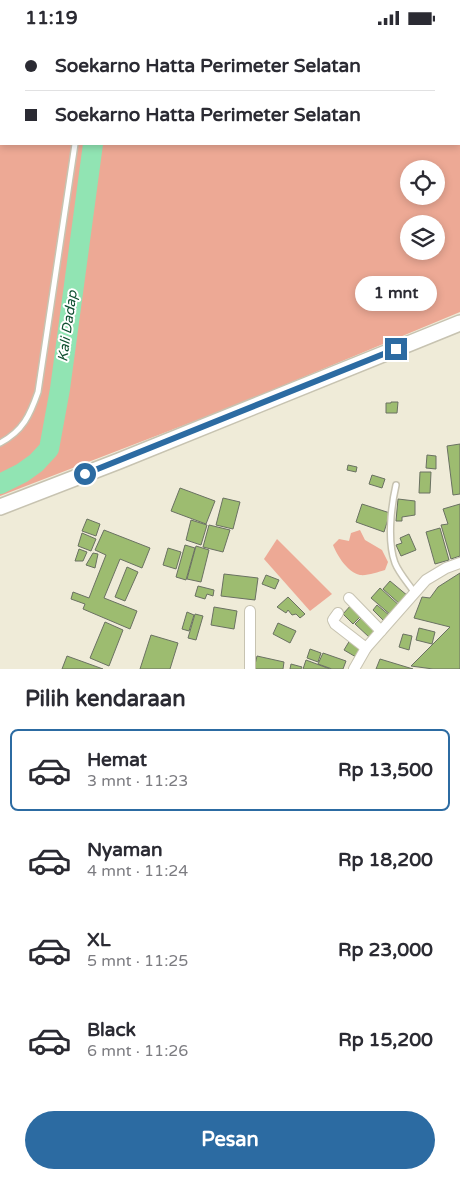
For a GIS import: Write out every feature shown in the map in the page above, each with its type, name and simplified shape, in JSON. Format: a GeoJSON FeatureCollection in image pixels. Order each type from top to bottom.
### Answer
{"type":"FeatureCollection","features":[{"type":"Feature","properties":{"kind":"main road"},"geometry":{"type":"LineString","coordinates":[[0,507],[137,454],[460,323]]}},
{"type":"Feature","properties":{"kind":"street"},"geometry":{"type":"LineString","coordinates":[[354,669],[366,648],[426,580],[446,567],[460,563]]}},
{"type":"Feature","properties":{"kind":"street"},"geometry":{"type":"LineString","coordinates":[[349,597],[381,631]]}},
{"type":"Feature","properties":{"kind":"street"},"geometry":{"type":"LineString","coordinates":[[250,611],[250,669]]}},
{"type":"Feature","properties":{"kind":"street"},"geometry":{"type":"LineString","coordinates":[[338,613],[333,620],[335,624],[366,648]]}},
{"type":"Feature","properties":{"kind":"lane"},"geometry":{"type":"LineString","coordinates":[[0,443],[20,429],[29,416],[38,393],[75,145]]}},
{"type":"Feature","properties":{"kind":"lane"},"geometry":{"type":"LineString","coordinates":[[396,485],[392,505],[392,547],[395,563],[415,593]]}},
{"type":"Feature","properties":{"kind":"shaded area"},"geometry":{"type":"Polygon","coordinates":[[[0,145],[460,145],[460,312],[239,404],[0,496],[0,145]]]}},
{"type":"Feature","properties":{"kind":"shaded area"},"geometry":{"type":"Polygon","coordinates":[[[360,530],[365,540],[382,550],[388,562],[385,570],[360,575],[347,567],[340,558],[333,545],[339,539],[349,541],[351,533],[360,530]]]}},
{"type":"Feature","properties":{"kind":"shaded area"},"geometry":{"type":"Polygon","coordinates":[[[277,539],[332,594],[310,611],[264,559],[277,539]]]}},
{"type":"Feature","properties":{"kind":"building"},"geometry":{"type":"Polygon","coordinates":[[[398,402],[397,413],[386,413],[386,403],[398,402]]]}},
{"type":"Feature","properties":{"kind":"building"},"geometry":{"type":"Polygon","coordinates":[[[460,444],[460,494],[453,495],[447,446],[460,444]]]}},
{"type":"Feature","properties":{"kind":"building"},"geometry":{"type":"Polygon","coordinates":[[[427,455],[436,456],[436,469],[426,468],[427,455]]]}},
{"type":"Feature","properties":{"kind":"building"},"geometry":{"type":"Polygon","coordinates":[[[348,465],[357,467],[356,472],[347,470],[348,465]]]}},
{"type":"Feature","properties":{"kind":"building"},"geometry":{"type":"Polygon","coordinates":[[[420,472],[431,472],[430,493],[419,493],[420,472]]]}},
{"type":"Feature","properties":{"kind":"building"},"geometry":{"type":"Polygon","coordinates":[[[372,475],[385,479],[382,488],[369,484],[372,475]]]}},
{"type":"Feature","properties":{"kind":"building"},"geometry":{"type":"Polygon","coordinates":[[[180,488],[215,501],[206,524],[171,511],[180,488]]]}},
{"type":"Feature","properties":{"kind":"building"},"geometry":{"type":"Polygon","coordinates":[[[223,498],[240,502],[233,529],[216,525],[223,498]]]}},
{"type":"Feature","properties":{"kind":"building"},"geometry":{"type":"Polygon","coordinates":[[[398,499],[415,501],[415,515],[402,517],[402,521],[396,521],[398,499]]]}},
{"type":"Feature","properties":{"kind":"building"},"geometry":{"type":"Polygon","coordinates":[[[362,504],[390,513],[384,532],[356,522],[362,504]]]}},
{"type":"Feature","properties":{"kind":"building"},"geometry":{"type":"Polygon","coordinates":[[[460,504],[460,556],[451,559],[441,525],[448,524],[443,509],[460,504]]]}},
{"type":"Feature","properties":{"kind":"building"},"geometry":{"type":"Polygon","coordinates":[[[87,519],[100,524],[96,536],[82,531],[87,519]]]}},
{"type":"Feature","properties":{"kind":"building"},"geometry":{"type":"Polygon","coordinates":[[[191,520],[207,525],[201,545],[186,540],[191,520]]]}},
{"type":"Feature","properties":{"kind":"building"},"geometry":{"type":"Polygon","coordinates":[[[209,525],[230,530],[223,552],[203,547],[209,525]]]}},
{"type":"Feature","properties":{"kind":"building"},"geometry":{"type":"Polygon","coordinates":[[[440,528],[449,560],[435,564],[426,532],[440,528]]]}},
{"type":"Feature","properties":{"kind":"building"},"geometry":{"type":"Polygon","coordinates":[[[104,530],[150,548],[142,568],[120,559],[104,598],[137,611],[130,629],[83,609],[85,604],[71,599],[73,592],[89,598],[106,555],[95,550],[104,530]]]}},
{"type":"Feature","properties":{"kind":"building"},"geometry":{"type":"Polygon","coordinates":[[[82,533],[96,539],[91,551],[78,546],[82,533]]]}},
{"type":"Feature","properties":{"kind":"building"},"geometry":{"type":"Polygon","coordinates":[[[409,534],[416,550],[401,556],[396,545],[402,543],[400,538],[409,534]]]}},
{"type":"Feature","properties":{"kind":"building"},"geometry":{"type":"Polygon","coordinates":[[[185,545],[195,548],[186,580],[176,577],[185,545]]]}},
{"type":"Feature","properties":{"kind":"building"},"geometry":{"type":"Polygon","coordinates":[[[196,546],[209,550],[201,582],[187,579],[196,546]]]}},
{"type":"Feature","properties":{"kind":"building"},"geometry":{"type":"Polygon","coordinates":[[[168,548],[181,552],[176,569],[163,565],[168,548]]]}},
{"type":"Feature","properties":{"kind":"building"},"geometry":{"type":"Polygon","coordinates":[[[79,549],[87,552],[83,561],[75,561],[79,549]]]}},
{"type":"Feature","properties":{"kind":"building"},"geometry":{"type":"Polygon","coordinates":[[[93,553],[98,554],[95,568],[86,565],[93,553]]]}},
{"type":"Feature","properties":{"kind":"building"},"geometry":{"type":"Polygon","coordinates":[[[127,567],[138,572],[125,601],[115,597],[127,567]]]}},
{"type":"Feature","properties":{"kind":"building"},"geometry":{"type":"Polygon","coordinates":[[[460,573],[460,669],[433,669],[411,666],[450,627],[414,618],[422,597],[430,598],[438,587],[460,573]]]}},
{"type":"Feature","properties":{"kind":"building"},"geometry":{"type":"Polygon","coordinates":[[[224,574],[258,578],[255,600],[221,596],[224,574]]]}},
{"type":"Feature","properties":{"kind":"building"},"geometry":{"type":"Polygon","coordinates":[[[266,575],[279,580],[275,589],[262,584],[266,575]]]}},
{"type":"Feature","properties":{"kind":"building"},"geometry":{"type":"Polygon","coordinates":[[[390,581],[408,596],[401,605],[383,589],[390,581]]]}},
{"type":"Feature","properties":{"kind":"building"},"geometry":{"type":"Polygon","coordinates":[[[198,586],[214,590],[213,596],[207,594],[205,599],[195,596],[198,586]]]}},
{"type":"Feature","properties":{"kind":"building"},"geometry":{"type":"Polygon","coordinates":[[[380,588],[401,607],[392,616],[371,598],[380,588]]]}},
{"type":"Feature","properties":{"kind":"building"},"geometry":{"type":"Polygon","coordinates":[[[288,597],[305,614],[300,618],[296,614],[292,615],[288,610],[286,613],[277,607],[288,597]]]}},
{"type":"Feature","properties":{"kind":"building"},"geometry":{"type":"Polygon","coordinates":[[[352,604],[363,614],[353,624],[343,614],[352,604]]]}},
{"type":"Feature","properties":{"kind":"building"},"geometry":{"type":"Polygon","coordinates":[[[377,605],[389,615],[384,621],[373,610],[377,605]]]}},
{"type":"Feature","properties":{"kind":"building"},"geometry":{"type":"Polygon","coordinates":[[[214,607],[237,611],[234,629],[211,625],[214,607]]]}},
{"type":"Feature","properties":{"kind":"building"},"geometry":{"type":"Polygon","coordinates":[[[187,612],[194,615],[189,631],[182,629],[187,612]]]}},
{"type":"Feature","properties":{"kind":"building"},"geometry":{"type":"Polygon","coordinates":[[[195,614],[203,616],[196,640],[188,638],[195,614]]]}},
{"type":"Feature","properties":{"kind":"building"},"geometry":{"type":"Polygon","coordinates":[[[363,616],[377,629],[369,637],[355,624],[363,616]]]}},
{"type":"Feature","properties":{"kind":"building"},"geometry":{"type":"Polygon","coordinates":[[[105,622],[123,630],[109,666],[90,658],[105,622]]]}},
{"type":"Feature","properties":{"kind":"building"},"geometry":{"type":"Polygon","coordinates":[[[278,623],[296,631],[290,643],[273,634],[278,623]]]}},
{"type":"Feature","properties":{"kind":"building"},"geometry":{"type":"Polygon","coordinates":[[[419,628],[435,632],[432,644],[416,640],[419,628]]]}},
{"type":"Feature","properties":{"kind":"building"},"geometry":{"type":"Polygon","coordinates":[[[403,634],[412,636],[409,650],[399,647],[403,634]]]}},
{"type":"Feature","properties":{"kind":"building"},"geometry":{"type":"Polygon","coordinates":[[[151,635],[178,643],[170,669],[140,669],[151,635]]]}},
{"type":"Feature","properties":{"kind":"building"},"geometry":{"type":"Polygon","coordinates":[[[350,640],[362,647],[356,657],[344,650],[350,640]]]}},
{"type":"Feature","properties":{"kind":"building"},"geometry":{"type":"Polygon","coordinates":[[[310,649],[321,653],[318,662],[307,658],[310,649]]]}},
{"type":"Feature","properties":{"kind":"building"},"geometry":{"type":"Polygon","coordinates":[[[323,653],[346,661],[343,669],[332,669],[318,664],[323,653]]]}},
{"type":"Feature","properties":{"kind":"building"},"geometry":{"type":"Polygon","coordinates":[[[67,656],[103,669],[62,669],[67,656]]]}},
{"type":"Feature","properties":{"kind":"building"},"geometry":{"type":"Polygon","coordinates":[[[257,656],[284,662],[283,669],[254,669],[257,656]]]}},
{"type":"Feature","properties":{"kind":"building"},"geometry":{"type":"Polygon","coordinates":[[[380,659],[413,669],[376,669],[380,659]]]}},
{"type":"Feature","properties":{"kind":"building"},"geometry":{"type":"Polygon","coordinates":[[[306,660],[330,669],[303,669],[306,660]]]}},
{"type":"Feature","properties":{"kind":"building"},"geometry":{"type":"Polygon","coordinates":[[[291,664],[302,667],[301,669],[290,669],[291,664]]]}},
{"type":"Feature","properties":{"kind":"waterway","name":"Kali Dadap"},"geometry":{"type":"LineString","coordinates":[[0,484],[22,473],[36,463],[49,449],[60,389],[93,145]]}},
{"type":"Feature","properties":{"kind":"route"},"geometry":{"type":"LineString","coordinates":[[85,474],[396,349]]}}]}
